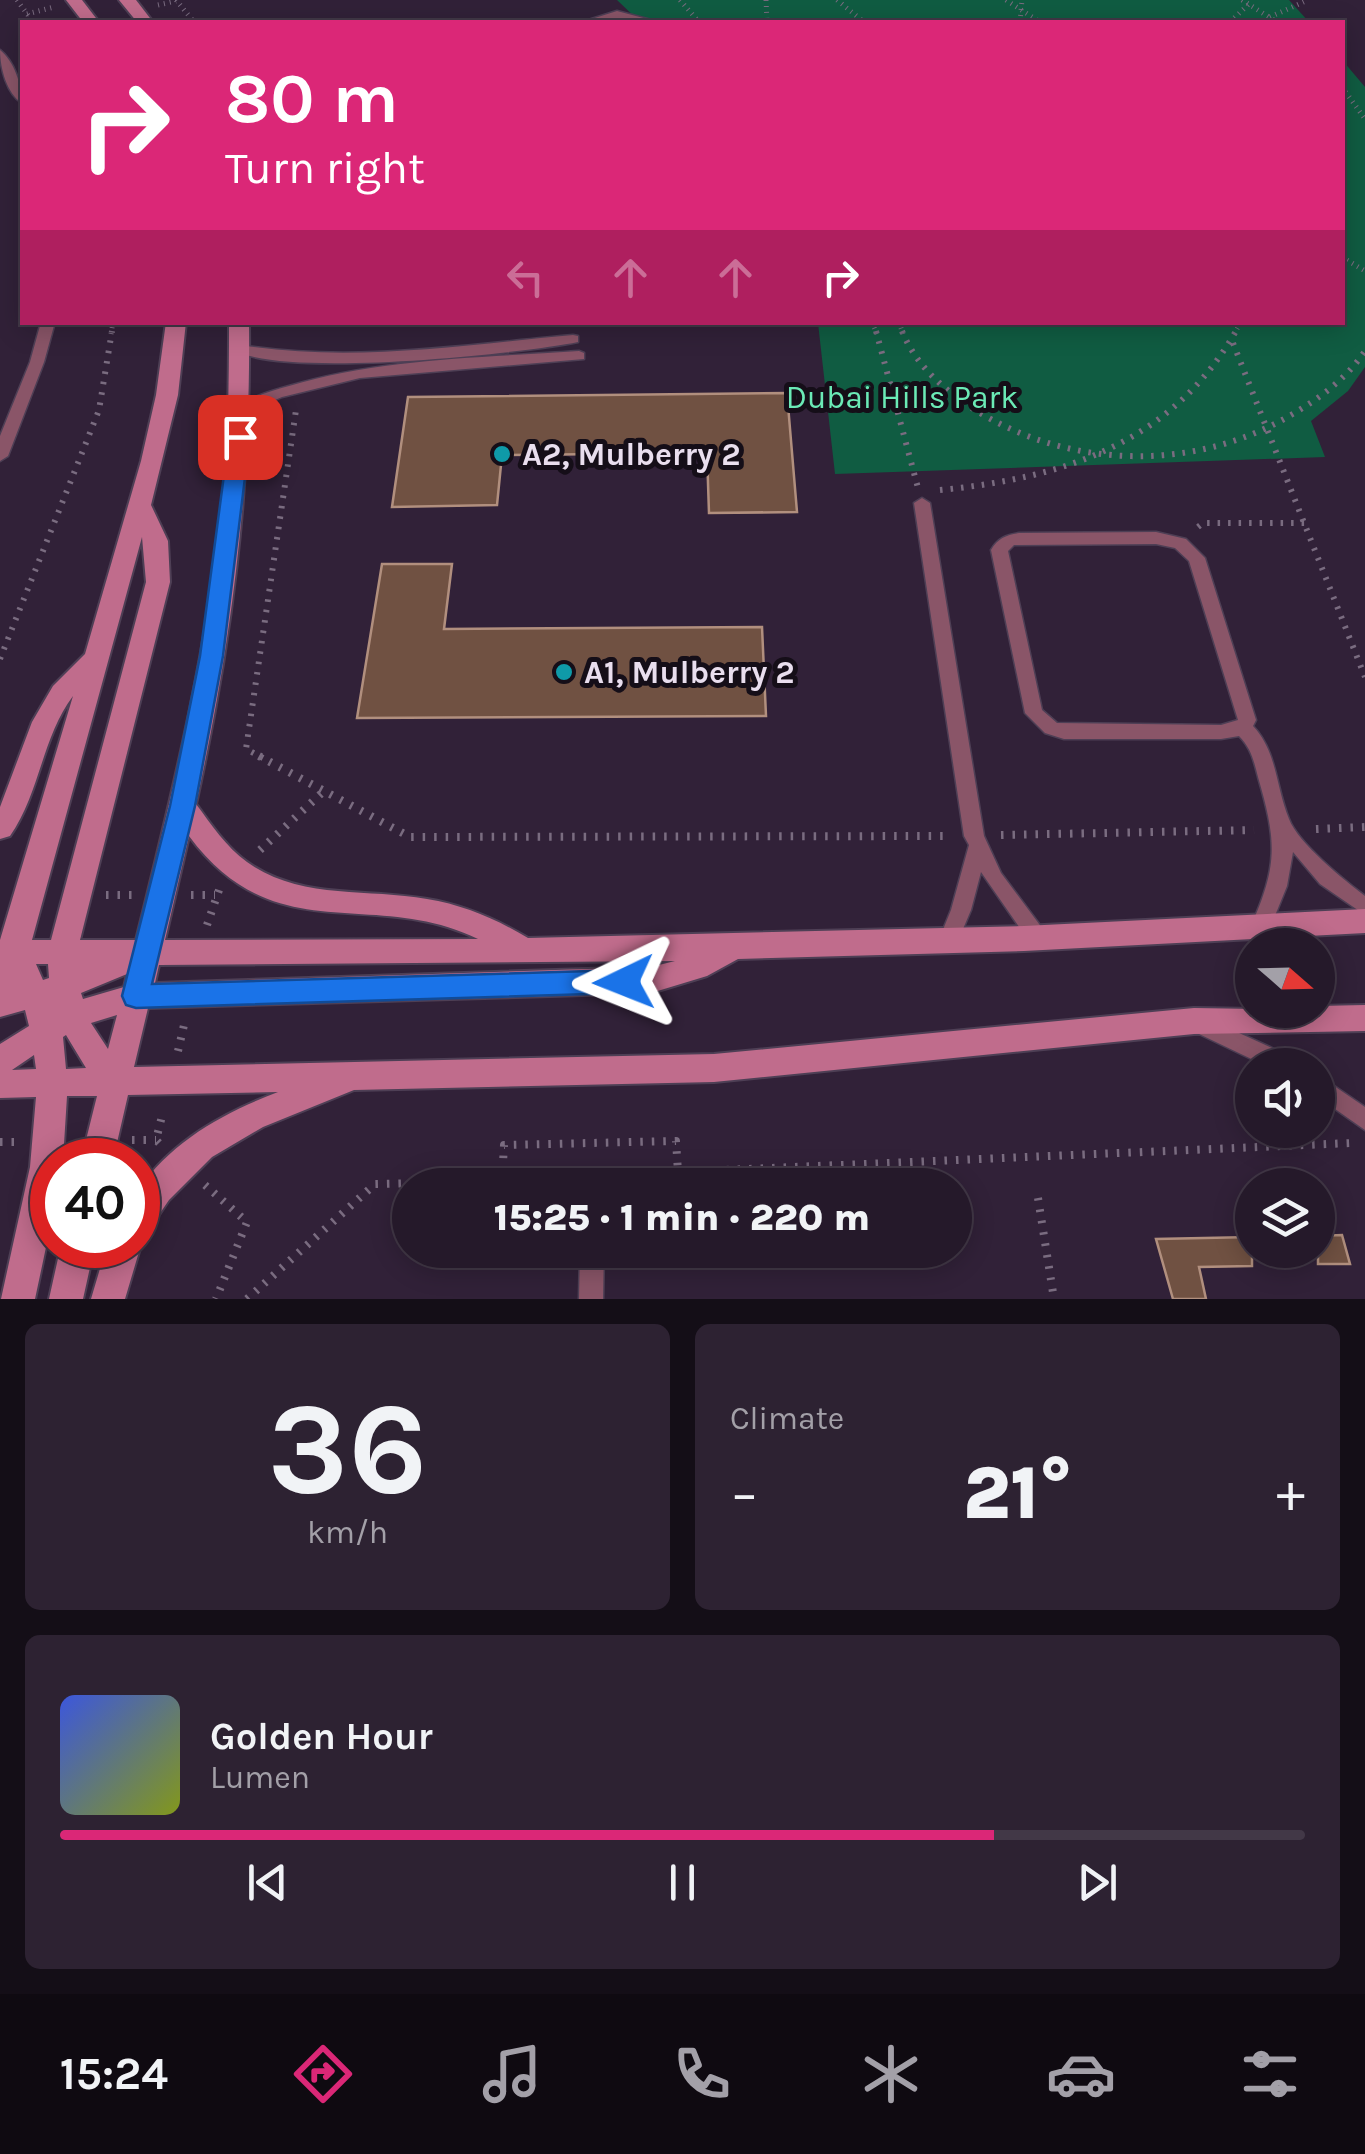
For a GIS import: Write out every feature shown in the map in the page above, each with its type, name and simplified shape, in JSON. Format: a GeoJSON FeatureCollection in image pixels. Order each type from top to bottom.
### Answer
{"type":"FeatureCollection","features":[{"type":"Feature","properties":{"kind":"street"},"geometry":{"type":"LineString","coordinates":[[74,0],[89,20]]}},
{"type":"Feature","properties":{"kind":"street"},"geometry":{"type":"LineString","coordinates":[[128,0],[143,20]]}},
{"type":"Feature","properties":{"kind":"street"},"geometry":{"type":"LineString","coordinates":[[176,325],[167,395],[140,506],[99,656],[8,952],[0,1003],[54,1006],[136,996],[650,980],[697,967],[734,946]]}},
{"type":"Feature","properties":{"kind":"street"},"geometry":{"type":"LineString","coordinates":[[102,1138],[182,806],[225,571],[241,410],[239,325]]}},
{"type":"Feature","properties":{"kind":"street"},"geometry":{"type":"LineString","coordinates":[[18,1299],[52,1142],[56,1082],[54,1006],[62,952],[158,582],[156,541],[140,506]]}},
{"type":"Feature","properties":{"kind":"street"},"geometry":{"type":"LineString","coordinates":[[0,828],[12,813],[54,704],[73,678],[99,656]]}},
{"type":"Feature","properties":{"kind":"street"},"geometry":{"type":"LineString","coordinates":[[182,806],[220,855],[256,882],[301,898],[450,915],[487,928],[522,950]]}},
{"type":"Feature","properties":{"kind":"street"},"geometry":{"type":"LineString","coordinates":[[1260,928],[1365,921]]}},
{"type":"Feature","properties":{"kind":"street"},"geometry":{"type":"LineString","coordinates":[[8,952],[522,950],[948,942],[1235,929]]}},
{"type":"Feature","properties":{"kind":"street"},"geometry":{"type":"LineString","coordinates":[[8,952],[116,1082]]}},
{"type":"Feature","properties":{"kind":"street"},"geometry":{"type":"LineString","coordinates":[[0,1061],[54,1006],[146,953]]}},
{"type":"Feature","properties":{"kind":"street"},"geometry":{"type":"LineString","coordinates":[[0,1084],[370,1074],[586,1073],[763,1065],[1194,1022],[1365,1018]]}},
{"type":"Feature","properties":{"kind":"street"},"geometry":{"type":"LineString","coordinates":[[160,1184],[180,1162],[219,1131],[263,1110],[370,1074]]}},
{"type":"Feature","properties":{"kind":"street"},"geometry":{"type":"LineString","coordinates":[[66,1299],[73,1268]]}},
{"type":"Feature","properties":{"kind":"street"},"geometry":{"type":"LineString","coordinates":[[108,1299],[117,1268]]}},
{"type":"Feature","properties":{"kind":"lane"},"geometry":{"type":"LineString","coordinates":[[595,20],[617,14],[639,20]]}},
{"type":"Feature","properties":{"kind":"lane"},"geometry":{"type":"LineString","coordinates":[[0,54],[20,95]]}},
{"type":"Feature","properties":{"kind":"lane"},"geometry":{"type":"LineString","coordinates":[[0,456],[47,325]]}},
{"type":"Feature","properties":{"kind":"lane"},"geometry":{"type":"LineString","coordinates":[[240,349],[290,358],[345,359],[573,339]]}},
{"type":"Feature","properties":{"kind":"lane"},"geometry":{"type":"LineString","coordinates":[[241,410],[290,388],[346,376],[579,356]]}},
{"type":"Feature","properties":{"kind":"lane"},"geometry":{"type":"LineString","coordinates":[[922,504],[976,842],[1013,909],[1038,938]]}},
{"type":"Feature","properties":{"kind":"lane"},"geometry":{"type":"LineString","coordinates":[[1038,538],[1156,538],[1180,543],[1197,558],[1247,710],[1242,728],[1221,732],[1064,732],[1051,728],[1034,713],[1000,557],[1002,544],[1038,538]]}},
{"type":"Feature","properties":{"kind":"lane"},"geometry":{"type":"LineString","coordinates":[[1242,728],[1258,744],[1284,829],[1279,880],[1260,928]]}},
{"type":"Feature","properties":{"kind":"lane"},"geometry":{"type":"LineString","coordinates":[[1284,829],[1326,878],[1365,907]]}},
{"type":"Feature","properties":{"kind":"lane"},"geometry":{"type":"LineString","coordinates":[[948,942],[962,910],[976,842]]}},
{"type":"Feature","properties":{"kind":"lane"},"geometry":{"type":"LineString","coordinates":[[1194,1022],[1250,1048]]}},
{"type":"Feature","properties":{"kind":"lane"},"geometry":{"type":"LineString","coordinates":[[1335,1098],[1365,1120]]}},
{"type":"Feature","properties":{"kind":"lane"},"geometry":{"type":"LineString","coordinates":[[591,1299],[592,1268]]}},
{"type":"Feature","properties":{"kind":"path"},"geometry":{"type":"LineString","coordinates":[[175,0],[192,20]]}},
{"type":"Feature","properties":{"kind":"path"},"geometry":{"type":"LineString","coordinates":[[680,0],[697,20]]}},
{"type":"Feature","properties":{"kind":"path"},"geometry":{"type":"LineString","coordinates":[[836,0],[861,20]]}},
{"type":"Feature","properties":{"kind":"path"},"geometry":{"type":"LineString","coordinates":[[1006,0],[1037,20]]}},
{"type":"Feature","properties":{"kind":"path"},"geometry":{"type":"LineString","coordinates":[[1020,20],[1022,0]]}},
{"type":"Feature","properties":{"kind":"path"},"geometry":{"type":"LineString","coordinates":[[1242,0],[1274,20]]}},
{"type":"Feature","properties":{"kind":"path"},"geometry":{"type":"LineString","coordinates":[[1270,18],[1308,0]]}},
{"type":"Feature","properties":{"kind":"path"},"geometry":{"type":"LineString","coordinates":[[1232,20],[1249,4]]}},
{"type":"Feature","properties":{"kind":"path"},"geometry":{"type":"LineString","coordinates":[[1345,91],[1365,119]]}},
{"type":"Feature","properties":{"kind":"path"},"geometry":{"type":"LineString","coordinates":[[0,659],[100,410],[113,325]]}},
{"type":"Feature","properties":{"kind":"path"},"geometry":{"type":"LineString","coordinates":[[873,325],[883,349],[922,504]]}},
{"type":"Feature","properties":{"kind":"path"},"geometry":{"type":"LineString","coordinates":[[900,325],[916,359],[963,404],[1032,440],[1095,455],[1190,452],[1269,428],[1335,386],[1365,351]]}},
{"type":"Feature","properties":{"kind":"path"},"geometry":{"type":"LineString","coordinates":[[938,490],[1012,480],[1095,455],[1143,434],[1204,384],[1240,325]]}},
{"type":"Feature","properties":{"kind":"path"},"geometry":{"type":"LineString","coordinates":[[1232,342],[1365,678]]}},
{"type":"Feature","properties":{"kind":"path"},"geometry":{"type":"LineString","coordinates":[[290,388],[297,416],[246,749],[410,837],[976,842],[1365,828]]}},
{"type":"Feature","properties":{"kind":"path"},"geometry":{"type":"LineString","coordinates":[[1180,543],[1202,523],[1305,523]]}},
{"type":"Feature","properties":{"kind":"path"},"geometry":{"type":"LineString","coordinates":[[201,952],[214,894],[325,790]]}},
{"type":"Feature","properties":{"kind":"path"},"geometry":{"type":"LineString","coordinates":[[192,995],[156,1140],[247,1222],[216,1299]]}},
{"type":"Feature","properties":{"kind":"path"},"geometry":{"type":"LineString","coordinates":[[247,1299],[375,1184],[502,1182],[504,1145],[676,1141],[678,1172],[1365,1142]]}},
{"type":"Feature","properties":{"kind":"path"},"geometry":{"type":"LineString","coordinates":[[1038,1198],[1054,1299]]}},
{"type":"Feature","properties":{"kind":"green space"},"geometry":{"type":"Polygon","coordinates":[[[617,0],[1289,0],[1307,20],[638,20],[617,0]]]}},
{"type":"Feature","properties":{"kind":"green space","name":"Dubai Hills Park"},"geometry":{"type":"Polygon","coordinates":[[[1345,63],[1365,87],[1365,367],[1348,391],[1311,421],[1325,457],[835,474],[818,325],[1345,325],[1345,63]]]}},
{"type":"Feature","properties":{"kind":"building","name":"A2, Mulberry 2"},"geometry":{"type":"Polygon","coordinates":[[[787,393],[797,512],[709,513],[707,453],[502,455],[497,505],[392,507],[408,397],[787,393]]]}},
{"type":"Feature","properties":{"kind":"building","name":"A1, Mulberry 2"},"geometry":{"type":"Polygon","coordinates":[[[382,564],[452,564],[444,629],[762,627],[766,716],[357,718],[382,564]]]}},
{"type":"Feature","properties":{"kind":"building"},"geometry":{"type":"Polygon","coordinates":[[[1335,1235],[1342,1235],[1350,1264],[1335,1264],[1335,1235]]]}},
{"type":"Feature","properties":{"kind":"building"},"geometry":{"type":"Polygon","coordinates":[[[1235,1237],[1235,1266],[1199,1267],[1206,1299],[1173,1299],[1156,1239],[1235,1237]]]}},
{"type":"Feature","properties":{"kind":"place","name":"A2, Mulberry 2"},"geometry":{"type":"Point","coordinates":[502,454]}},
{"type":"Feature","properties":{"kind":"place","name":"A1, Mulberry 2"},"geometry":{"type":"Point","coordinates":[564,672]}},
{"type":"Feature","properties":{"kind":"route"},"geometry":{"type":"LineString","coordinates":[[240,437],[211,656],[182,806],[136,996],[624,982]]}}]}
